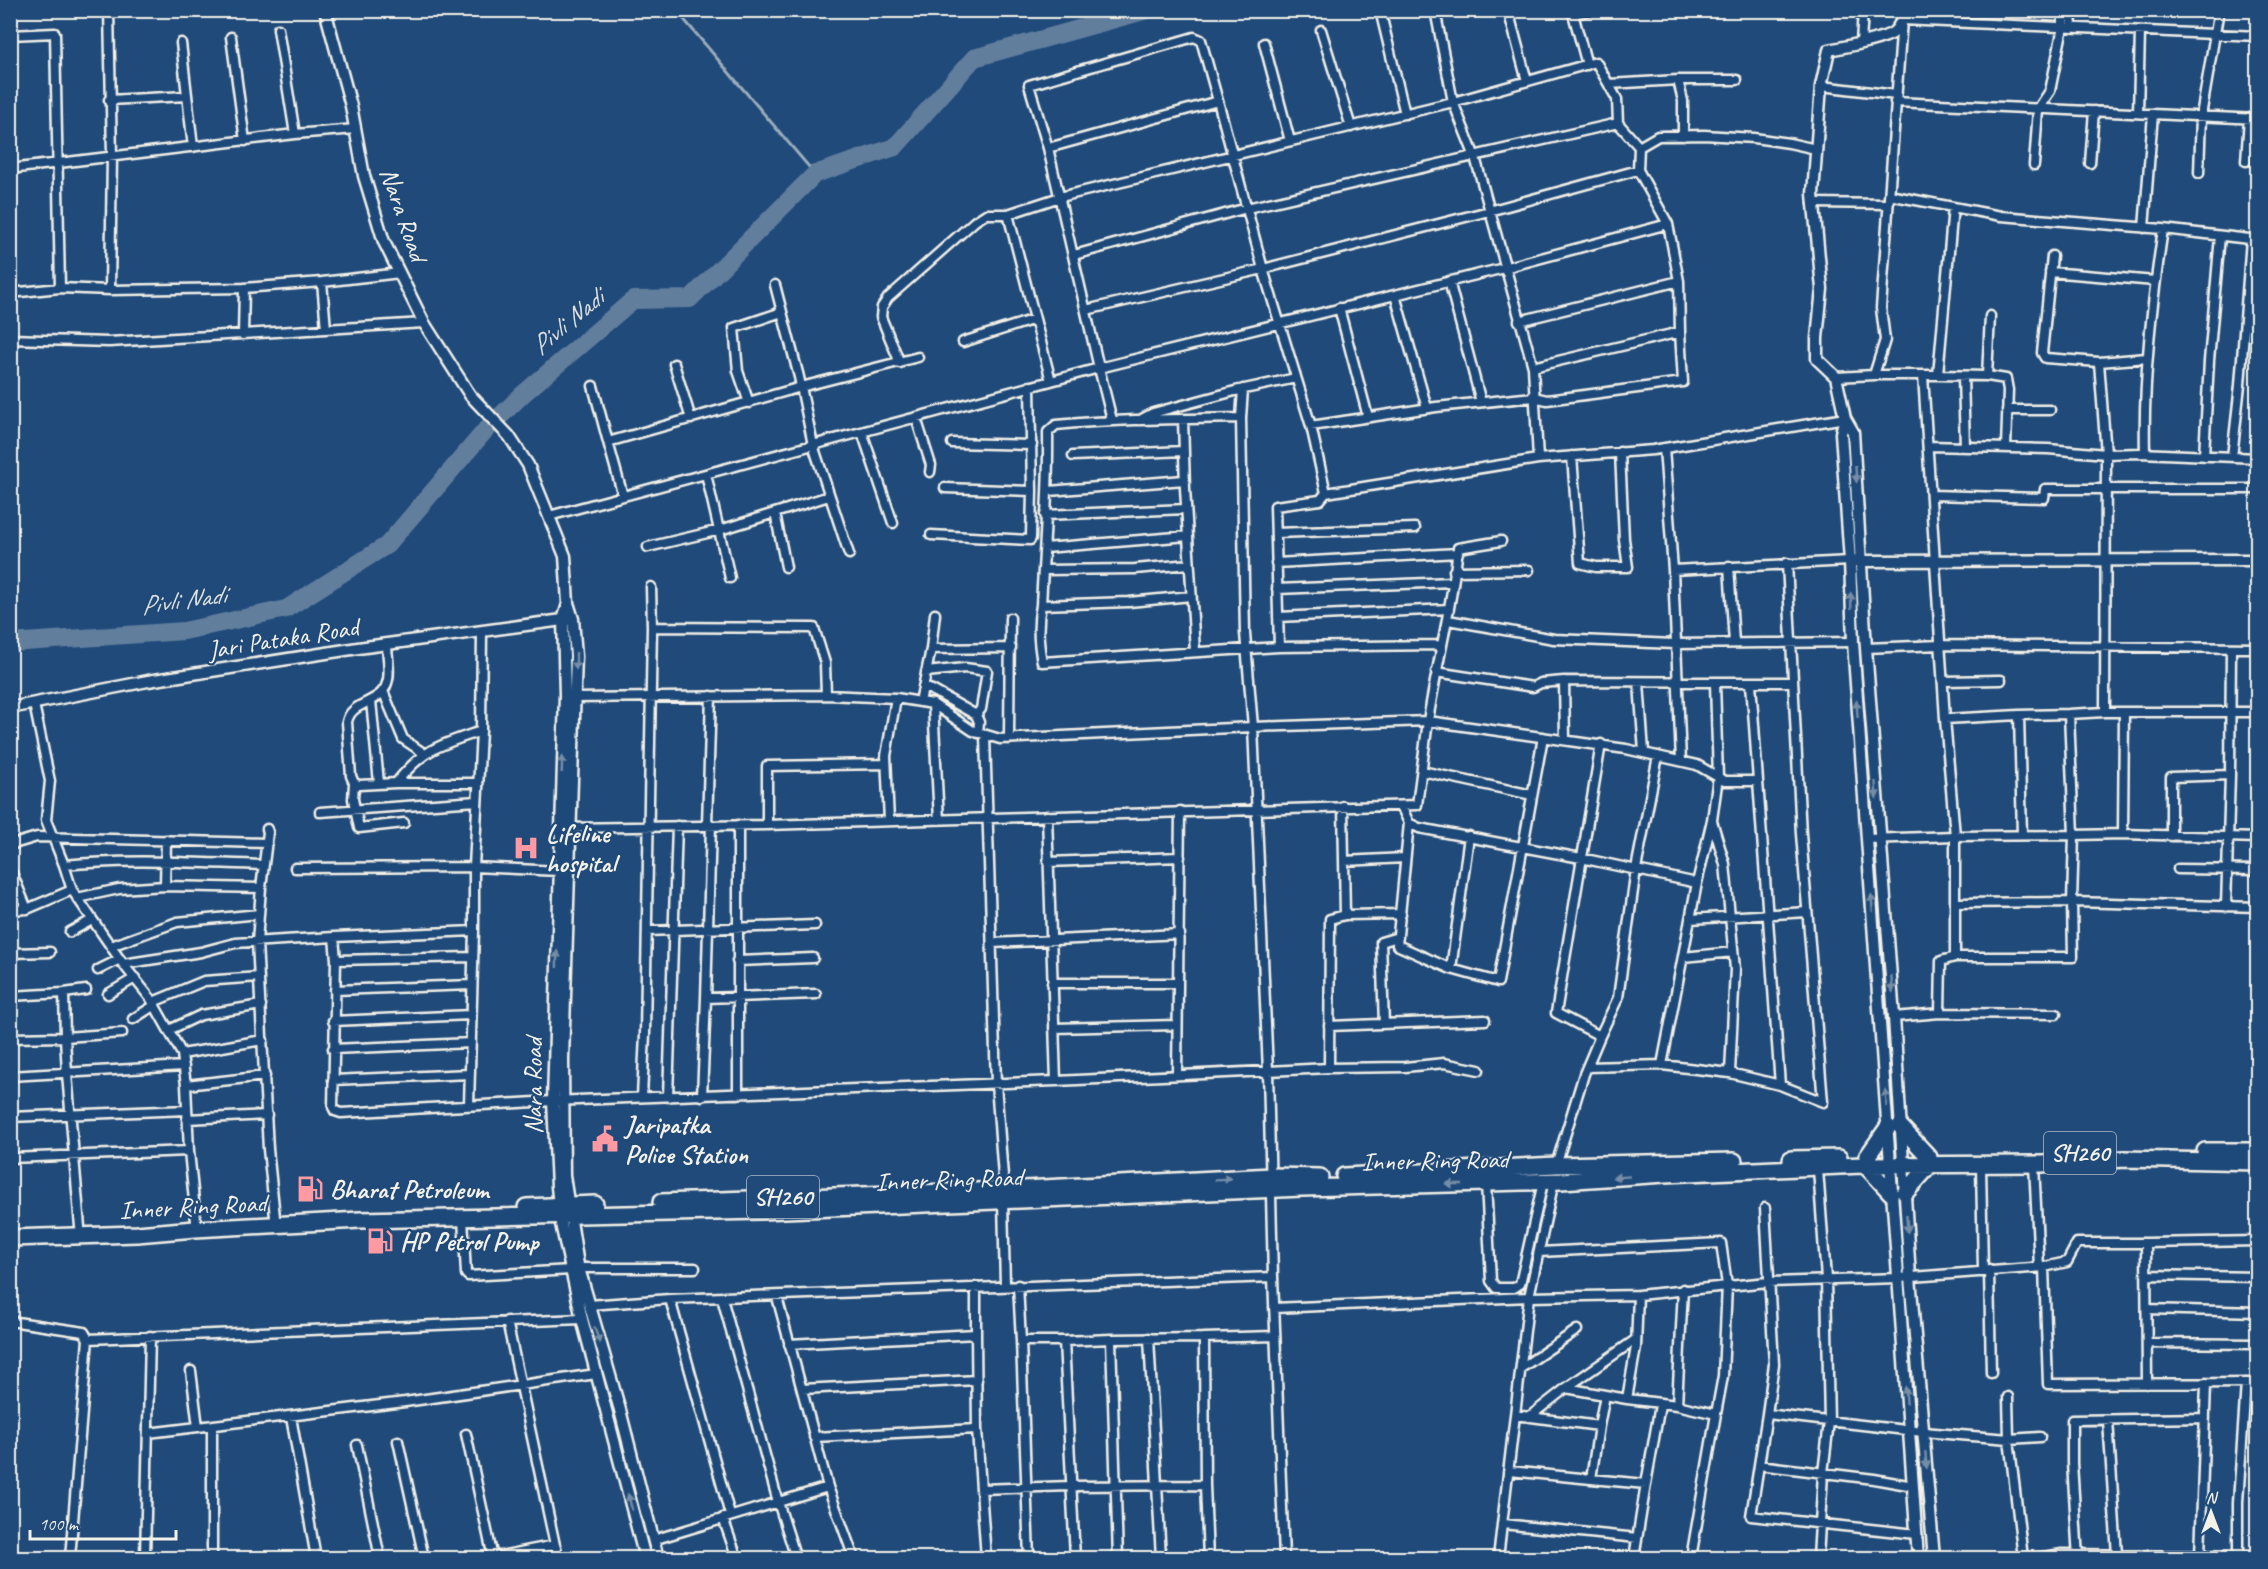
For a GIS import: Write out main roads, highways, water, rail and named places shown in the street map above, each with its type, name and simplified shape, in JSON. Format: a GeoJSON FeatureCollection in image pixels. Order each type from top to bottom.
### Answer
{"type":"FeatureCollection","features":[{"type":"Feature","properties":{"kind":"highway"},"geometry":{"type":"LineString","coordinates":[[1894,1127],[1930,1161],[1898,1193],[1867,1161],[1894,1127]]}},
{"type":"Feature","properties":{"kind":"highway","name":"Inner Ring Road"},"geometry":{"type":"LineString","coordinates":[[10,1229],[275,1217],[564,1211],[762,1211],[1556,1165],[1930,1161],[2258,1151]]}},
{"type":"Feature","properties":{"kind":"highway","name":"Inner Ring Road"},"geometry":{"type":"LineString","coordinates":[[1930,1161],[1981,1165],[2079,1163],[2125,1159],[2258,1162]]}},
{"type":"Feature","properties":{"kind":"highway","name":"Inner Ring Road"},"geometry":{"type":"LineString","coordinates":[[1272,1182],[1549,1181],[1665,1174],[1818,1169],[1867,1161]]}},
{"type":"Feature","properties":{"kind":"highway","name":"Inner Ring Road"},"geometry":{"type":"LineString","coordinates":[[10,1238],[137,1234],[360,1220],[463,1218],[564,1211]]}},
{"type":"Feature","properties":{"kind":"waterway"},"geometry":{"type":"LineString","coordinates":[[676,10],[815,174]]}},
{"type":"Feature","properties":{"kind":"waterway","name":"Pivli Nadi"},"geometry":{"type":"LineString","coordinates":[[10,643],[184,631],[286,609],[387,545],[484,432],[523,394],[633,300],[690,299],[815,174],[895,147],[974,58],[1147,10]]}},
{"type":"Feature","properties":{"kind":"place","name":"Lifeline hospital"},"geometry":{"type":"Point","coordinates":[526,848]}},
{"type":"Feature","properties":{"kind":"place","name":"Jaripatka Police Station"},"geometry":{"type":"Point","coordinates":[605,1139]}},
{"type":"Feature","properties":{"kind":"place","name":"Bharat Petroleum"},"geometry":{"type":"Point","coordinates":[310,1189]}},
{"type":"Feature","properties":{"kind":"place","name":"HP Petrol Pump"},"geometry":{"type":"Point","coordinates":[380,1241]}}]}
